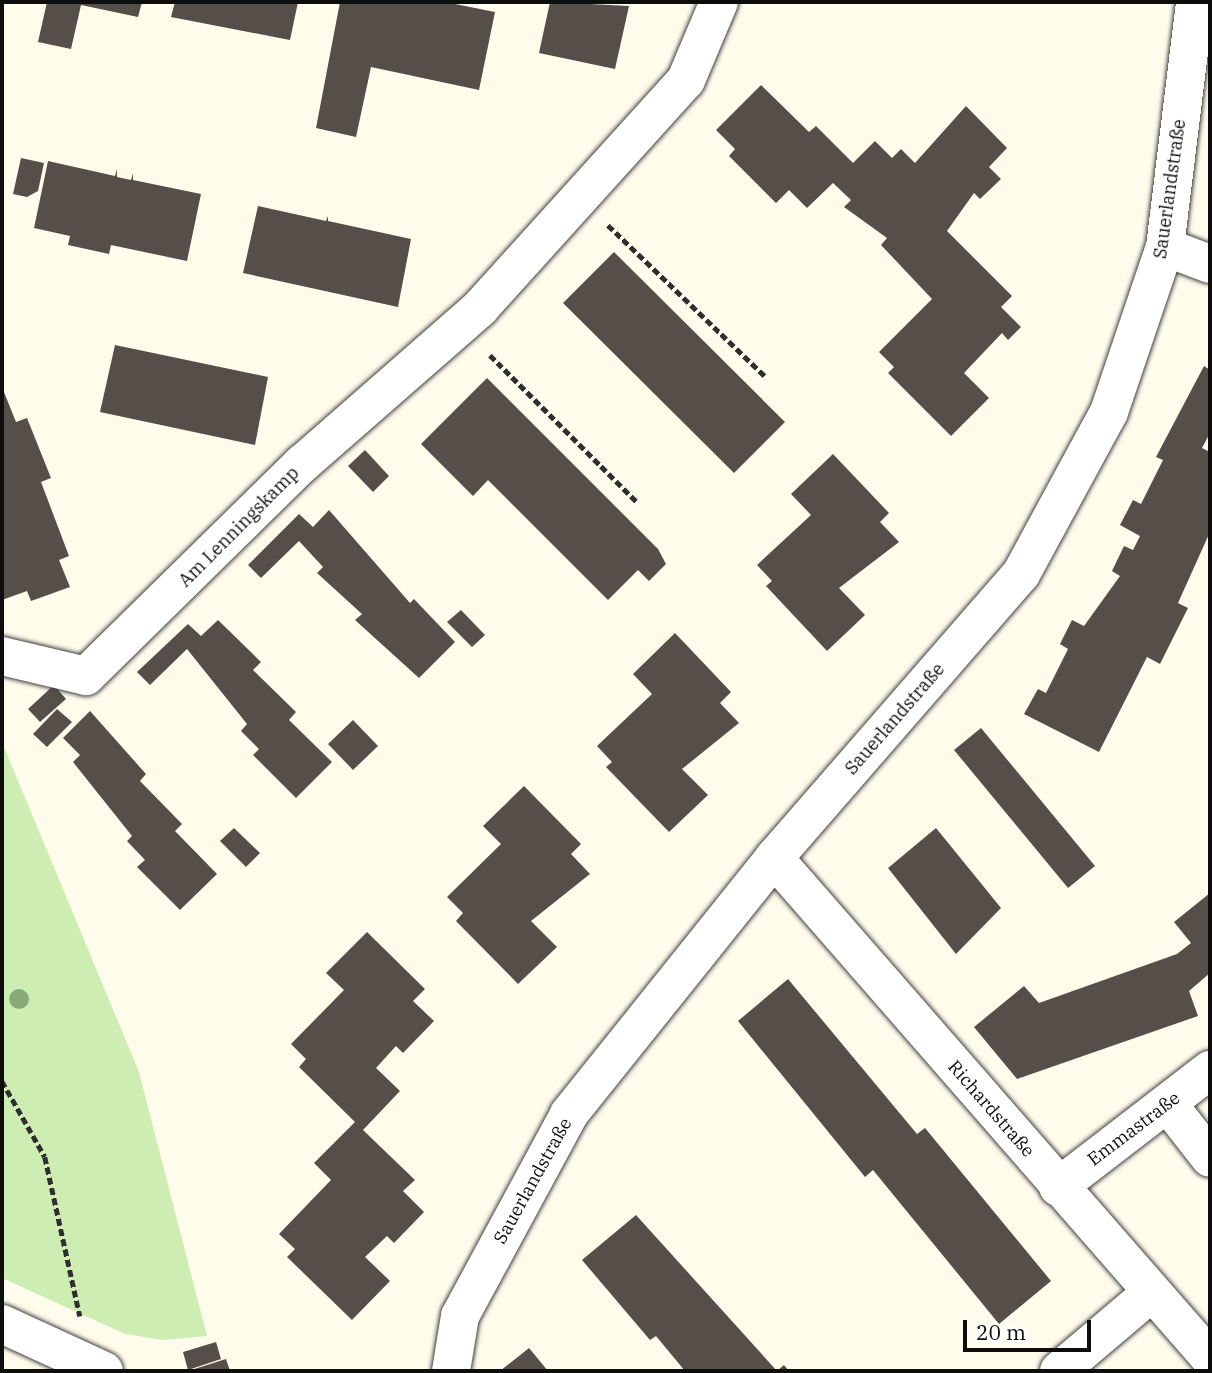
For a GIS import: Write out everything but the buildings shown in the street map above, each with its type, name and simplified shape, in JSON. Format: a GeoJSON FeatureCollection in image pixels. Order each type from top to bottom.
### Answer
{"type":"FeatureCollection","features":[{"type":"Feature","properties":{"kind":"street","name":"Am Lenningskamp"},"geometry":{"type":"LineString","coordinates":[[2,656],[86,676],[302,464],[462,327],[685,80],[719,2]]}},
{"type":"Feature","properties":{"kind":"street","name":"Sauerlandstraße"},"geometry":{"type":"LineString","coordinates":[[451,1371],[460,1316],[569,1114],[774,858],[1021,575],[1109,412],[1165,247],[1195,2]]}},
{"type":"Feature","properties":{"kind":"street"},"geometry":{"type":"LineString","coordinates":[[1165,247],[1210,264]]}},
{"type":"Feature","properties":{"kind":"street","name":"Richardstraße"},"geometry":{"type":"LineString","coordinates":[[774,858],[1058,1187],[1210,1358]]}},
{"type":"Feature","properties":{"kind":"street","name":"Emmastraße"},"geometry":{"type":"LineString","coordinates":[[1058,1187],[1210,1070]]}},
{"type":"Feature","properties":{"kind":"street"},"geometry":{"type":"LineString","coordinates":[[1168,1104],[1210,1158]]}},
{"type":"Feature","properties":{"kind":"street"},"geometry":{"type":"LineString","coordinates":[[1059,1371],[1151,1293]]}},
{"type":"Feature","properties":{"kind":"street"},"geometry":{"type":"LineString","coordinates":[[2,1324],[90,1364]]}},
{"type":"Feature","properties":{"kind":"path"},"geometry":{"type":"LineString","coordinates":[[579,198],[765,376]]}},
{"type":"Feature","properties":{"kind":"path"},"geometry":{"type":"LineString","coordinates":[[462,327],[637,502]]}},
{"type":"Feature","properties":{"kind":"path"},"geometry":{"type":"LineString","coordinates":[[2,1081],[45,1157],[82,1302],[90,1364]]}},
{"type":"Feature","properties":{"kind":"green space"},"geometry":{"type":"Polygon","coordinates":[[[2,742],[139,1072],[207,1336],[163,1340],[125,1334],[2,1278],[2,742]]]}}]}
